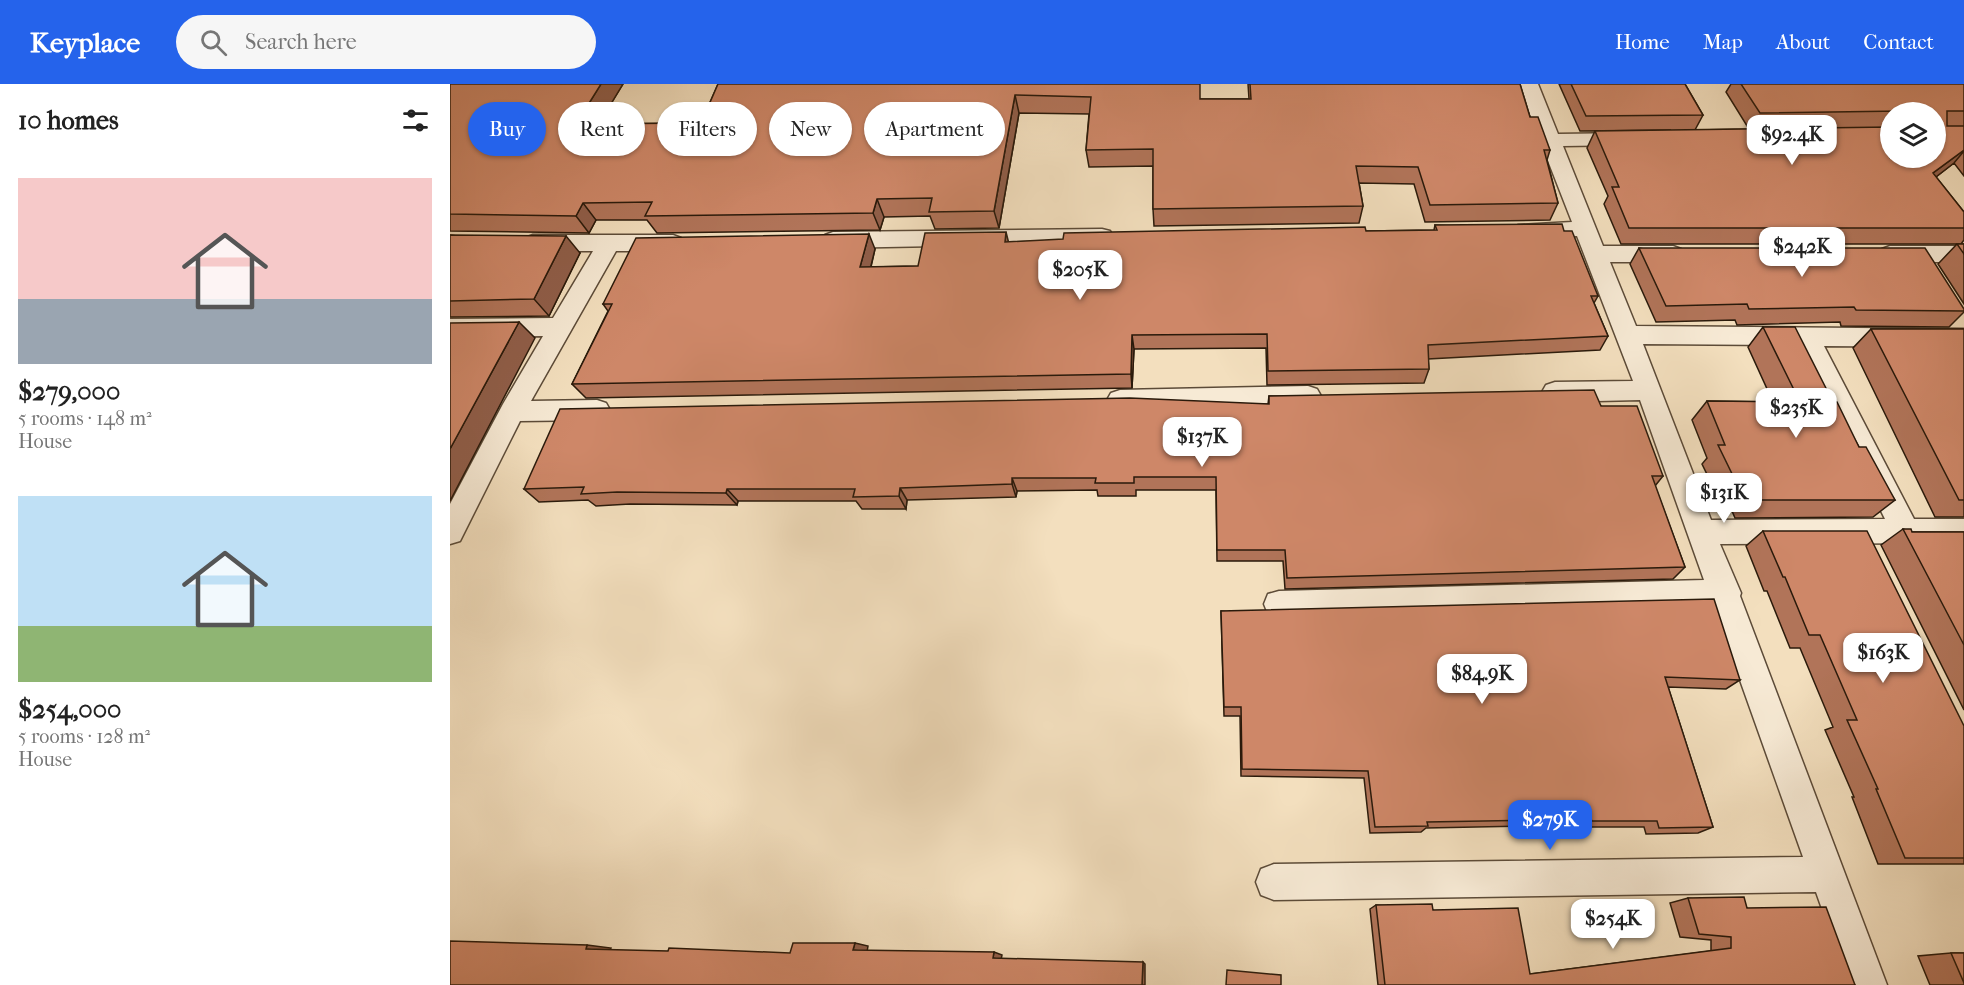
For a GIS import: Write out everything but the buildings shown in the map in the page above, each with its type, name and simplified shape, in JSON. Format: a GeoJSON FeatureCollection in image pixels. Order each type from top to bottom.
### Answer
{"type":"FeatureCollection","features":[{"type":"Feature","properties":{"kind":"street"},"geometry":{"type":"LineString","coordinates":[[1528,84],[1649,390],[1726,594],[1868,985]]}},
{"type":"Feature","properties":{"kind":"street"},"geometry":{"type":"LineString","coordinates":[[1551,140],[1645,139]]}},
{"type":"Feature","properties":{"kind":"street"},"geometry":{"type":"LineString","coordinates":[[1502,230],[1689,254]]}},
{"type":"Feature","properties":{"kind":"street"},"geometry":{"type":"LineString","coordinates":[[811,241],[1119,236]]}},
{"type":"Feature","properties":{"kind":"street"},"geometry":{"type":"LineString","coordinates":[[507,242],[608,244],[692,242]]}},
{"type":"Feature","properties":{"kind":"street"},"geometry":{"type":"LineString","coordinates":[[450,532],[457,506],[608,244]]}},
{"type":"Feature","properties":{"kind":"street"},"geometry":{"type":"LineString","coordinates":[[1874,253],[1924,263],[1964,254]]}},
{"type":"Feature","properties":{"kind":"street"},"geometry":{"type":"LineString","coordinates":[[450,328],[559,327]]}},
{"type":"Feature","properties":{"kind":"street"},"geometry":{"type":"LineString","coordinates":[[1627,334],[1807,337],[1962,328]]}},
{"type":"Feature","properties":{"kind":"street"},"geometry":{"type":"LineString","coordinates":[[1807,337],[1906,532]]}},
{"type":"Feature","properties":{"kind":"street"},"geometry":{"type":"LineString","coordinates":[[1530,392],[1649,390]]}},
{"type":"Feature","properties":{"kind":"street"},"geometry":{"type":"LineString","coordinates":[[1098,400],[1326,396]]}},
{"type":"Feature","properties":{"kind":"street"},"geometry":{"type":"LineString","coordinates":[[512,411],[620,409]]}},
{"type":"Feature","properties":{"kind":"street"},"geometry":{"type":"LineString","coordinates":[[1702,532],[1964,531]]}},
{"type":"Feature","properties":{"kind":"street"},"geometry":{"type":"LineString","coordinates":[[1857,533],[1872,564]]}},
{"type":"Feature","properties":{"kind":"street"},"geometry":{"type":"LineString","coordinates":[[1279,604],[1726,594]]}},
{"type":"Feature","properties":{"kind":"street"},"geometry":{"type":"LineString","coordinates":[[1274,882],[1826,874]]}}]}
